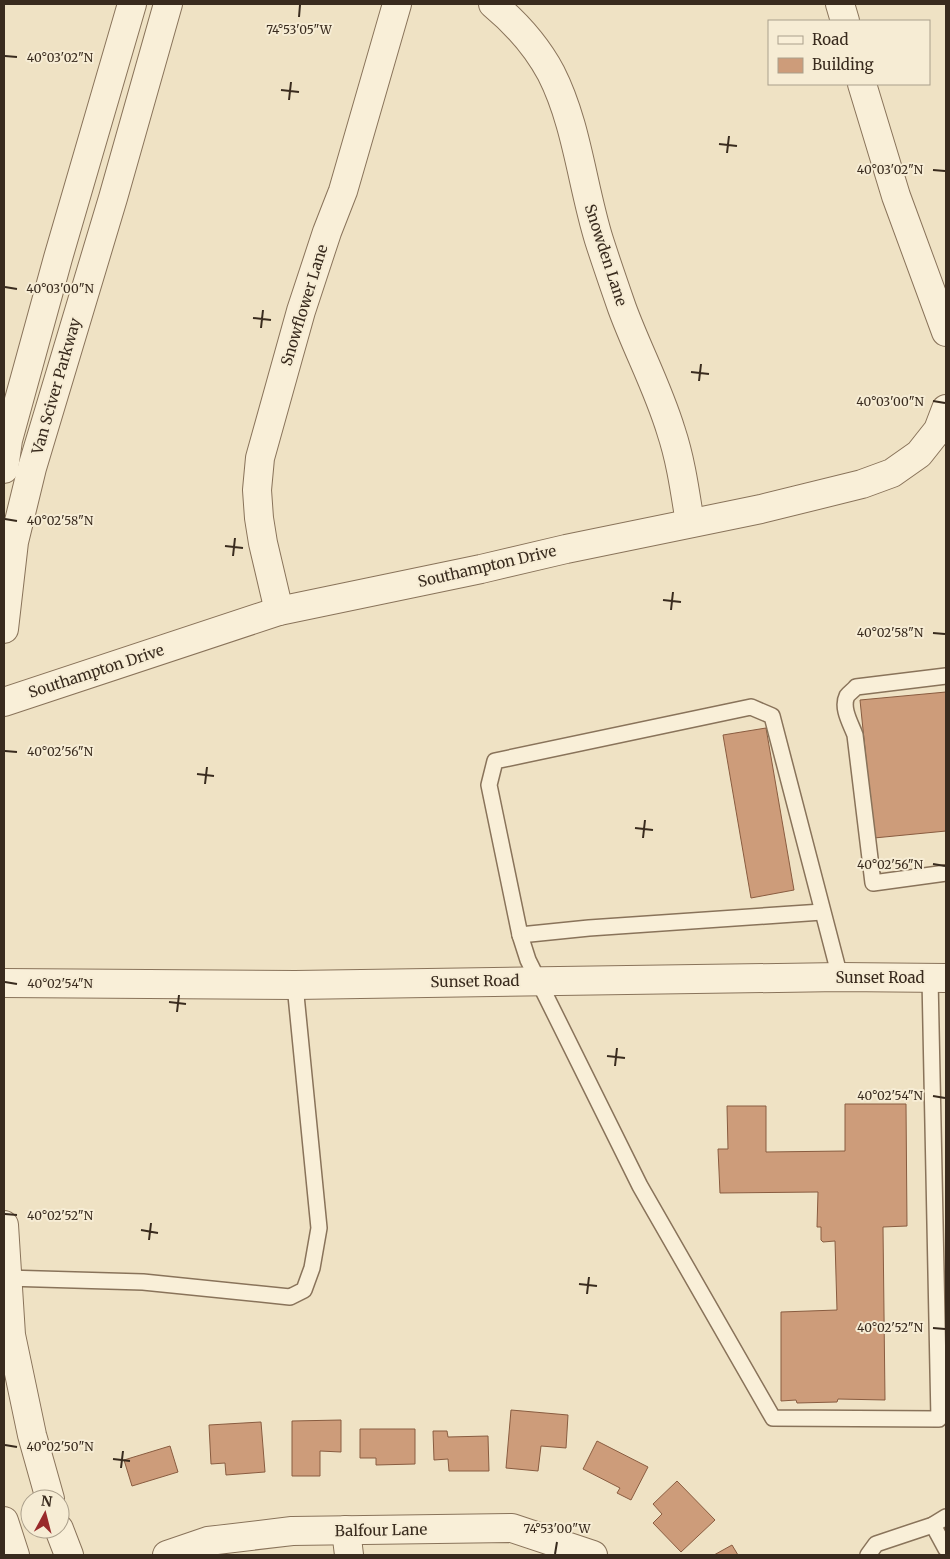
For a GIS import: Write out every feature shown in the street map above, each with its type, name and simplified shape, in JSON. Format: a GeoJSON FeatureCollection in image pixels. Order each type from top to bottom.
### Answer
{"type":"FeatureCollection","features":[{"type":"Feature","properties":{"kind":"street","name":"Van Sciver Parkway"},"geometry":{"type":"LineString","coordinates":[[4,468],[6,440],[132,4]]}},
{"type":"Feature","properties":{"kind":"street","name":"Van Sciver Parkway"},"geometry":{"type":"LineString","coordinates":[[4,629],[14,542],[37,449],[116,188],[168,4]]}},
{"type":"Feature","properties":{"kind":"street","name":"Snowflower Lane"},"geometry":{"type":"LineString","coordinates":[[279,611],[259,518],[257,490],[260,458],[301,311],[327,232],[343,191],[397,4]]}},
{"type":"Feature","properties":{"kind":"street","name":"Snowden Lane"},"geometry":{"type":"LineString","coordinates":[[493,4],[514,22],[535,46],[552,74],[564,106],[602,250],[622,308],[671,429],[678,454],[690,523]]}},
{"type":"Feature","properties":{"kind":"street"},"geometry":{"type":"LineString","coordinates":[[840,4],[845,20]]}},
{"type":"Feature","properties":{"kind":"street"},"geometry":{"type":"LineString","coordinates":[[862,85],[896,196],[946,332]]}},
{"type":"Feature","properties":{"kind":"street","name":"Southampton Drive"},"geometry":{"type":"LineString","coordinates":[[4,702],[279,611],[690,523],[761,510],[862,484],[892,473],[919,454],[938,430],[946,409]]}},
{"type":"Feature","properties":{"kind":"street"},"geometry":{"type":"LineString","coordinates":[[6,440],[37,449]]}},
{"type":"Feature","properties":{"kind":"street","name":"Sunset Road"},"geometry":{"type":"LineString","coordinates":[[4,983],[295,984],[840,977],[938,978]]}},
{"type":"Feature","properties":{"kind":"street"},"geometry":{"type":"LineString","coordinates":[[4,1225],[11,1335],[32,1435],[47,1489]]}},
{"type":"Feature","properties":{"kind":"street"},"geometry":{"type":"LineString","coordinates":[[4,1521],[15,1555]]}},
{"type":"Feature","properties":{"kind":"street","name":"Balfour Lane"},"geometry":{"type":"LineString","coordinates":[[166,1555],[208,1541],[292,1531],[347,1543],[512,1528],[593,1555]]}},
{"type":"Feature","properties":{"kind":"street"},"geometry":{"type":"LineString","coordinates":[[62,1539],[68,1555]]}},
{"type":"Feature","properties":{"kind":"lane"},"geometry":{"type":"LineString","coordinates":[[946,676],[856,687],[847,696],[847,715],[855,735],[873,883],[946,873]]}},
{"type":"Feature","properties":{"kind":"lane"},"geometry":{"type":"LineString","coordinates":[[840,977],[772,716],[751,708],[495,761],[489,785],[520,935],[528,960],[540,980],[640,1186],[773,1418],[939,1419],[938,978]]}},
{"type":"Feature","properties":{"kind":"lane"},"geometry":{"type":"LineString","coordinates":[[520,935],[589,928],[822,912]]}},
{"type":"Feature","properties":{"kind":"lane"},"geometry":{"type":"LineString","coordinates":[[6,1278],[143,1282],[290,1297],[304,1290],[312,1268],[319,1228],[295,984]]}},
{"type":"Feature","properties":{"kind":"lane"},"geometry":{"type":"LineString","coordinates":[[868,1555],[876,1544],[933,1525],[946,1516]]}},
{"type":"Feature","properties":{"kind":"lane"},"geometry":{"type":"LineString","coordinates":[[933,1525],[946,1549]]}},
{"type":"Feature","properties":{"kind":"building"},"geometry":{"type":"Polygon","coordinates":[[[946,692],[946,831],[874,838],[860,700],[946,692]]]}},
{"type":"Feature","properties":{"kind":"building"},"geometry":{"type":"Polygon","coordinates":[[[766,728],[794,890],[751,898],[723,735],[766,728]]]}},
{"type":"Feature","properties":{"kind":"building"},"geometry":{"type":"Polygon","coordinates":[[[845,1104],[906,1104],[907,1226],[883,1227],[885,1400],[838,1399],[837,1402],[797,1403],[796,1400],[781,1401],[781,1312],[837,1310],[835,1241],[823,1242],[821,1240],[821,1227],[817,1227],[818,1192],[720,1193],[718,1149],[728,1149],[727,1106],[766,1106],[766,1152],[845,1151],[845,1104]]]}},
{"type":"Feature","properties":{"kind":"building"},"geometry":{"type":"Polygon","coordinates":[[[511,1410],[568,1415],[566,1448],[541,1446],[538,1471],[506,1468],[511,1410]]]}},
{"type":"Feature","properties":{"kind":"building"},"geometry":{"type":"Polygon","coordinates":[[[341,1420],[341,1452],[320,1451],[320,1476],[292,1476],[292,1421],[341,1420]]]}},
{"type":"Feature","properties":{"kind":"building"},"geometry":{"type":"Polygon","coordinates":[[[261,1422],[265,1472],[226,1475],[225,1463],[211,1464],[209,1425],[261,1422]]]}},
{"type":"Feature","properties":{"kind":"building"},"geometry":{"type":"Polygon","coordinates":[[[360,1429],[415,1429],[415,1464],[376,1465],[376,1458],[360,1458],[360,1429]]]}},
{"type":"Feature","properties":{"kind":"building"},"geometry":{"type":"Polygon","coordinates":[[[433,1431],[447,1431],[448,1437],[488,1436],[489,1471],[449,1471],[448,1459],[434,1460],[433,1431]]]}},
{"type":"Feature","properties":{"kind":"building"},"geometry":{"type":"Polygon","coordinates":[[[597,1441],[648,1467],[631,1500],[617,1493],[620,1488],[583,1469],[597,1441]]]}},
{"type":"Feature","properties":{"kind":"building"},"geometry":{"type":"Polygon","coordinates":[[[170,1446],[178,1472],[132,1486],[124,1460],[170,1446]]]}},
{"type":"Feature","properties":{"kind":"building"},"geometry":{"type":"Polygon","coordinates":[[[677,1481],[715,1520],[681,1552],[653,1523],[662,1514],[653,1504],[677,1481]]]}},
{"type":"Feature","properties":{"kind":"building"},"geometry":{"type":"Polygon","coordinates":[[[732,1545],[738,1555],[714,1555],[732,1545]]]}}]}
